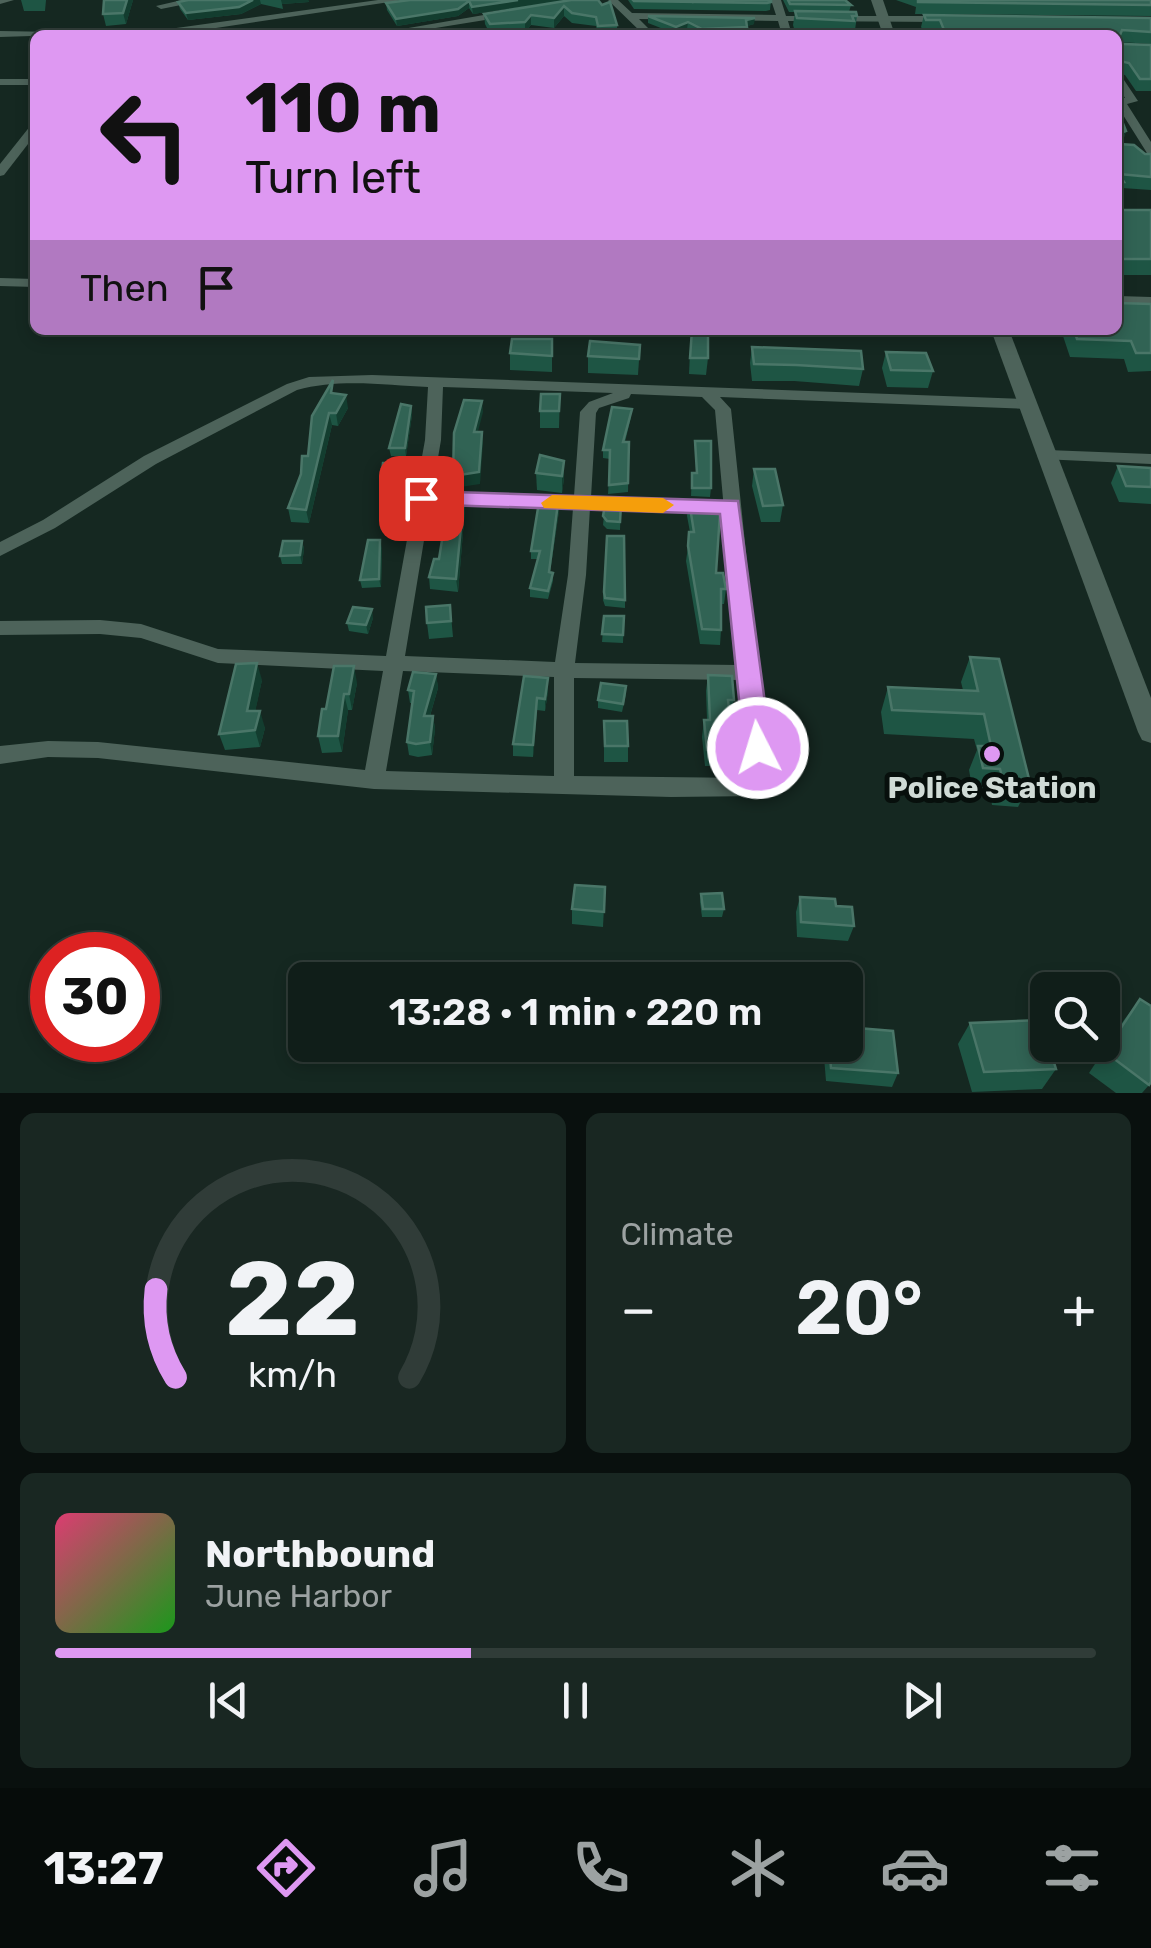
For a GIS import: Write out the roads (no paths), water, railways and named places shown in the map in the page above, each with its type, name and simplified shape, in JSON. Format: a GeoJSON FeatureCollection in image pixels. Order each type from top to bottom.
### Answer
{"type":"FeatureCollection","features":[{"type":"Feature","properties":{"kind":"street"},"geometry":{"type":"LineString","coordinates":[[0,1],[8,0]]}},
{"type":"Feature","properties":{"kind":"street"},"geometry":{"type":"LineString","coordinates":[[169,30],[160,3],[201,0]]}},
{"type":"Feature","properties":{"kind":"street"},"geometry":{"type":"LineString","coordinates":[[191,30],[398,0]]}},
{"type":"Feature","properties":{"kind":"street"},"geometry":{"type":"LineString","coordinates":[[614,0],[645,30]]}},
{"type":"Feature","properties":{"kind":"street"},"geometry":{"type":"LineString","coordinates":[[776,0],[785,30]]}},
{"type":"Feature","properties":{"kind":"street"},"geometry":{"type":"LineString","coordinates":[[876,0],[888,30]]}},
{"type":"Feature","properties":{"kind":"street"},"geometry":{"type":"LineString","coordinates":[[406,30],[524,12]]}},
{"type":"Feature","properties":{"kind":"street"},"geometry":{"type":"LineString","coordinates":[[630,16],[957,20]]}},
{"type":"Feature","properties":{"kind":"street"},"geometry":{"type":"LineString","coordinates":[[0,34],[30,35]]}},
{"type":"Feature","properties":{"kind":"street"},"geometry":{"type":"LineString","coordinates":[[0,82],[30,82]]}},
{"type":"Feature","properties":{"kind":"street"},"geometry":{"type":"LineString","coordinates":[[1123,100],[1151,101]]}},
{"type":"Feature","properties":{"kind":"street"},"geometry":{"type":"LineString","coordinates":[[1123,100],[1151,151],[1134,152]]}},
{"type":"Feature","properties":{"kind":"street"},"geometry":{"type":"LineString","coordinates":[[0,172],[30,135]]}},
{"type":"Feature","properties":{"kind":"street"},"geometry":{"type":"LineString","coordinates":[[0,149],[16,149]]}},
{"type":"Feature","properties":{"kind":"street"},"geometry":{"type":"LineString","coordinates":[[0,282],[30,283]]}},
{"type":"Feature","properties":{"kind":"street"},"geometry":{"type":"LineString","coordinates":[[1122,300],[1151,301]]}},
{"type":"Feature","properties":{"kind":"street"},"geometry":{"type":"LineString","coordinates":[[1002,335],[1141,681],[1151,732]]}},
{"type":"Feature","properties":{"kind":"street"},"geometry":{"type":"LineString","coordinates":[[0,550],[50,524],[150,460],[300,384],[372,380],[1028,404]]}},
{"type":"Feature","properties":{"kind":"street"},"geometry":{"type":"LineString","coordinates":[[374,780],[433,440],[436,384]]}},
{"type":"Feature","properties":{"kind":"street"},"geometry":{"type":"LineString","coordinates":[[564,783],[564,670],[577,575],[589,408],[642,391]]}},
{"type":"Feature","properties":{"kind":"street"},"geometry":{"type":"LineString","coordinates":[[0,755],[48,749],[98,750],[374,780],[671,788],[760,786],[752,672],[730,507],[723,409],[708,394]]}},
{"type":"Feature","properties":{"kind":"street"},"geometry":{"type":"LineString","coordinates":[[724,421],[741,406],[776,395]]}},
{"type":"Feature","properties":{"kind":"street"},"geometry":{"type":"LineString","coordinates":[[1047,455],[1151,459]]}},
{"type":"Feature","properties":{"kind":"street"},"geometry":{"type":"LineString","coordinates":[[421,498],[730,507]]}},
{"type":"Feature","properties":{"kind":"street"},"geometry":{"type":"LineString","coordinates":[[0,628],[100,627],[171,638],[218,656],[564,670],[752,672]]}},
{"type":"Feature","properties":{"kind":"place","name":"Police Station"},"geometry":{"type":"Point","coordinates":[992,754]}}]}
